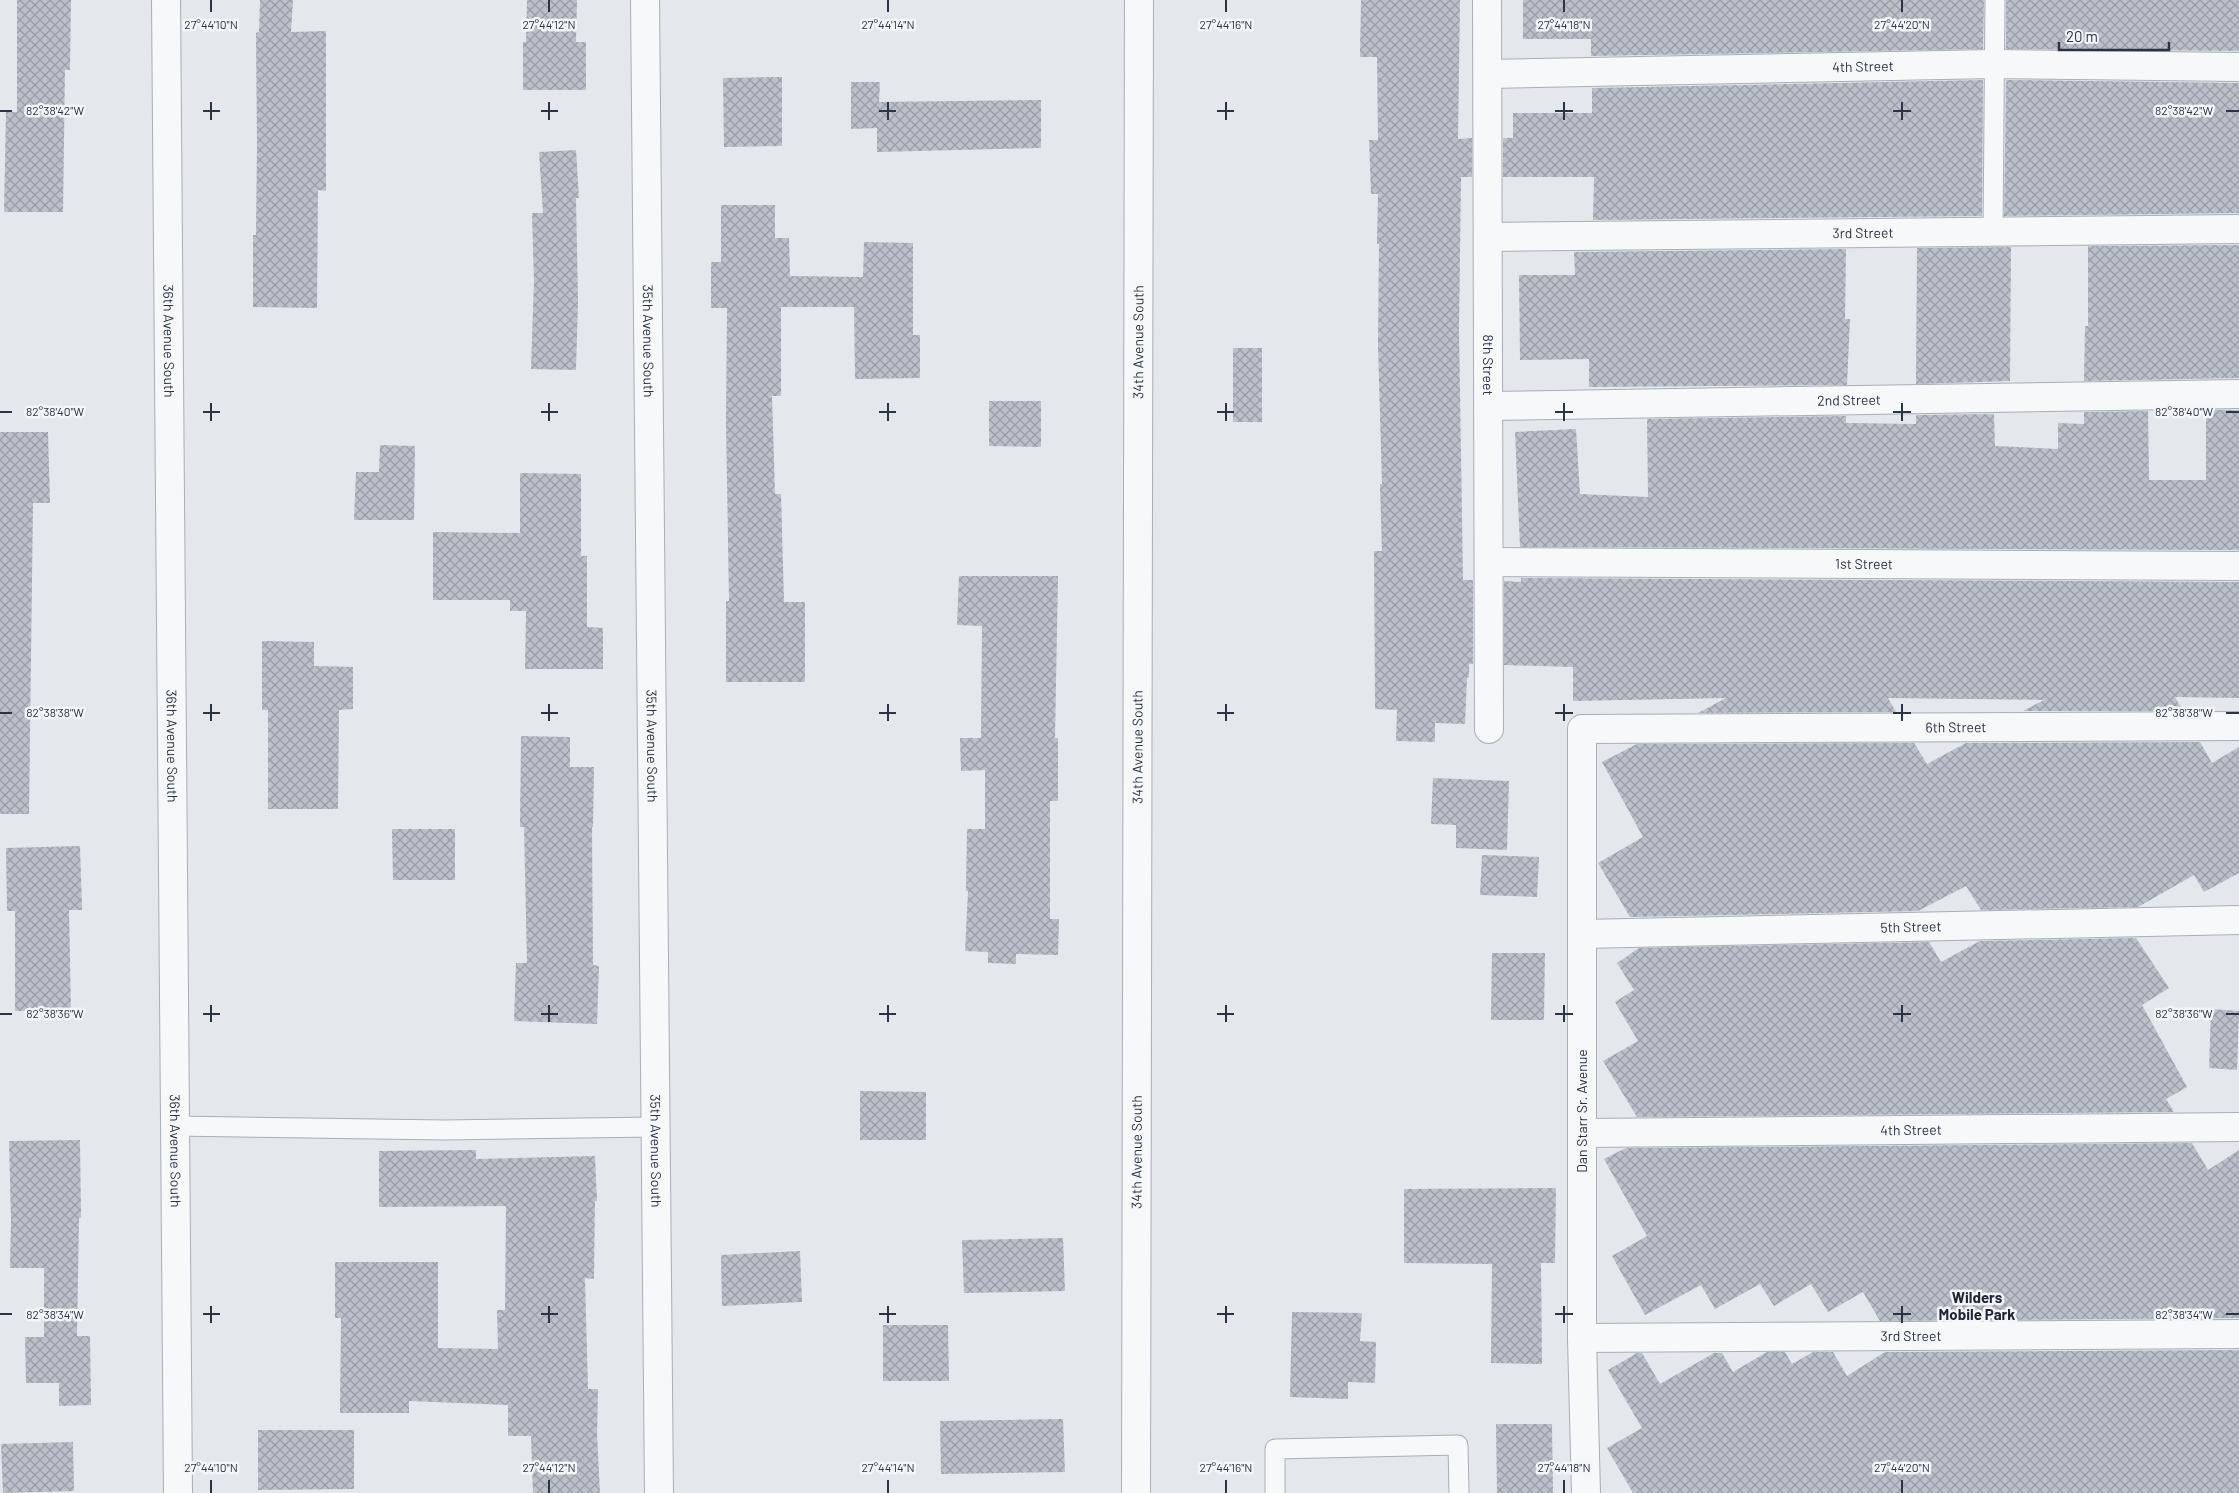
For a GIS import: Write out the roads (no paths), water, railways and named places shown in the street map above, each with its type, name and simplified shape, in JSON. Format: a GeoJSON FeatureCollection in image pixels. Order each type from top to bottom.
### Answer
{"type":"FeatureCollection","features":[{"type":"Feature","properties":{"kind":"street","name":"36th Avenue South"},"geometry":{"type":"LineString","coordinates":[[166,0],[178,1493]]}},
{"type":"Feature","properties":{"kind":"street","name":"35th Avenue South"},"geometry":{"type":"LineString","coordinates":[[645,0],[659,1493]]}},
{"type":"Feature","properties":{"kind":"street","name":"34th Avenue South"},"geometry":{"type":"LineString","coordinates":[[1136,1493],[1139,0]]}},
{"type":"Feature","properties":{"kind":"street","name":"8th Street"},"geometry":{"type":"LineString","coordinates":[[1487,0],[1489,729]]}},
{"type":"Feature","properties":{"kind":"street","name":"4th Street"},"geometry":{"type":"LineString","coordinates":[[1488,74],[1993,64],[2239,67]]}},
{"type":"Feature","properties":{"kind":"street","name":"3rd Street"},"geometry":{"type":"LineString","coordinates":[[1488,237],[2239,229]]}},
{"type":"Feature","properties":{"kind":"street","name":"2nd Street"},"geometry":{"type":"LineString","coordinates":[[1489,406],[2239,394]]}},
{"type":"Feature","properties":{"kind":"street","name":"1st Street"},"geometry":{"type":"LineString","coordinates":[[1489,562],[2239,566]]}},
{"type":"Feature","properties":{"kind":"street","name":"6th Street"},"geometry":{"type":"LineString","coordinates":[[1582,729],[2239,726]]}},
{"type":"Feature","properties":{"kind":"street","name":"Dan Starr Sr. Avenue"},"geometry":{"type":"LineString","coordinates":[[1582,729],[1582,1338],[1586,1493]]}},
{"type":"Feature","properties":{"kind":"street","name":"5th Street"},"geometry":{"type":"LineString","coordinates":[[1582,934],[2239,920]]}},
{"type":"Feature","properties":{"kind":"street","name":"4th Street"},"geometry":{"type":"LineString","coordinates":[[1582,1133],[2239,1126]]}},
{"type":"Feature","properties":{"kind":"street","name":"3rd Street"},"geometry":{"type":"LineString","coordinates":[[1582,1338],[2239,1334]]}},
{"type":"Feature","properties":{"kind":"lane"},"geometry":{"type":"LineString","coordinates":[[1993,232],[1995,0]]}},
{"type":"Feature","properties":{"kind":"lane"},"geometry":{"type":"LineString","coordinates":[[175,1126],[445,1130],[656,1128]]}},
{"type":"Feature","properties":{"kind":"lane"},"geometry":{"type":"LineString","coordinates":[[1275,1493],[1274,1449],[1458,1445],[1459,1493]]}},
{"type":"Feature","properties":{"kind":"district","name":"Wilders Mobile Park"},"geometry":{"type":"Point","coordinates":[1977,1306]}}]}
